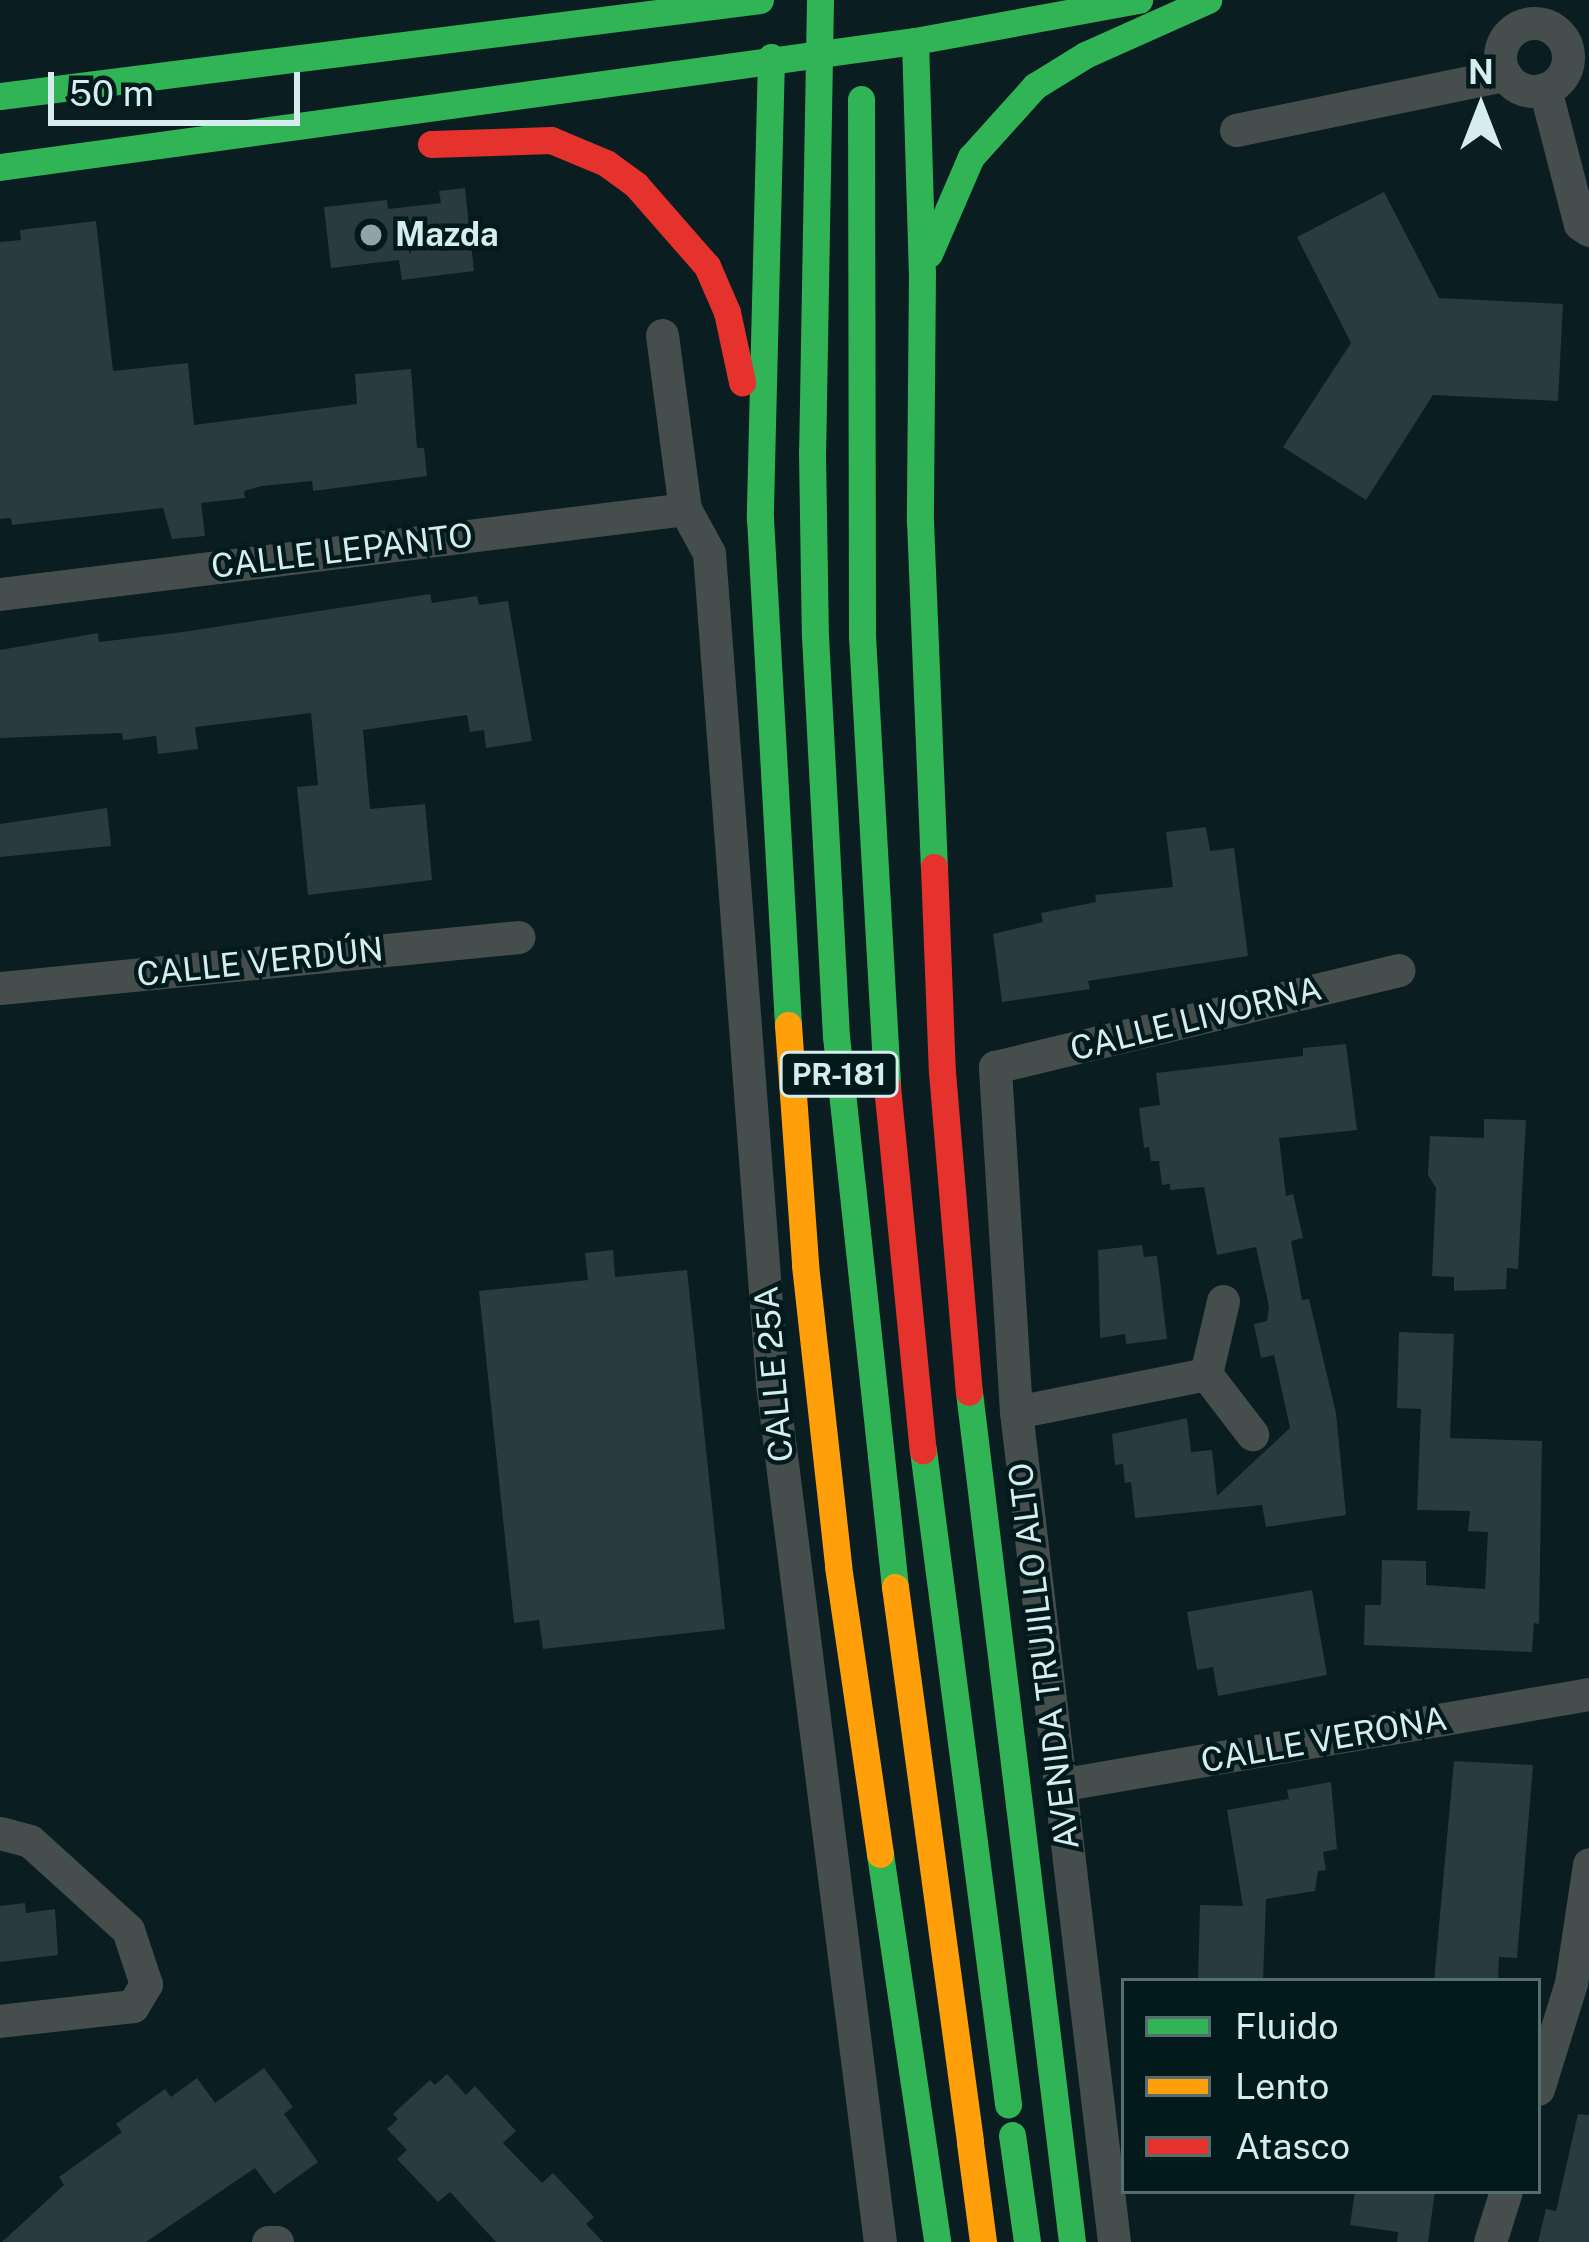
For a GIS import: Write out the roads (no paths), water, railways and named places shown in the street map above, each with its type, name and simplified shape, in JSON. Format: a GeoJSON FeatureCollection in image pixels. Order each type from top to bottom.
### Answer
{"type":"FeatureCollection","features":[{"type":"Feature","properties":{"kind":"highway"},"geometry":{"type":"LineString","coordinates":[[0,96],[760,0]]}},
{"type":"Feature","properties":{"kind":"highway","name":"PR-181"},"geometry":{"type":"LineString","coordinates":[[820,0],[812,452],[815,636],[836,1036],[875,1439],[982,2242]]}},
{"type":"Feature","properties":{"kind":"highway"},"geometry":{"type":"LineString","coordinates":[[0,167],[915,40],[1139,0]]}},
{"type":"Feature","properties":{"kind":"highway"},"geometry":{"type":"LineString","coordinates":[[922,272],[971,157],[1023,98],[1085,55],[1208,0]]}},
{"type":"Feature","properties":{"kind":"highway","name":"PR-181"},"geometry":{"type":"LineString","coordinates":[[862,22],[862,636],[889,1113],[915,1385],[1027,2242]]}},
{"type":"Feature","properties":{"kind":"highway"},"geometry":{"type":"LineString","coordinates":[[915,40],[922,272],[920,521],[942,1072],[973,1434],[1072,2242]]}},
{"type":"Feature","properties":{"kind":"highway"},"geometry":{"type":"LineString","coordinates":[[0,96],[169,46]]}},
{"type":"Feature","properties":{"kind":"highway"},"geometry":{"type":"LineString","coordinates":[[771,57],[760,518],[776,865],[805,1264],[841,1588],[937,2242]]}},
{"type":"Feature","properties":{"kind":"highway"},"geometry":{"type":"LineString","coordinates":[[392,148],[550,140],[606,163],[636,185],[707,266],[727,313],[738,350],[760,518]]}},
{"type":"Feature","properties":{"kind":"highway"},"geometry":{"type":"LineString","coordinates":[[35,164],[213,167]]}},
{"type":"Feature","properties":{"kind":"street"},"geometry":{"type":"LineString","coordinates":[[771,57],[772,0]]}},
{"type":"Feature","properties":{"kind":"street"},"geometry":{"type":"LineString","coordinates":[[913,0],[915,40]]}},
{"type":"Feature","properties":{"kind":"street"},"geometry":{"type":"LineString","coordinates":[[1524,12],[1557,30],[1568,50],[1565,72],[1545,89],[1526,90],[1505,75],[1501,46],[1524,12]]}},
{"type":"Feature","properties":{"kind":"street"},"geometry":{"type":"LineString","coordinates":[[1236,130],[1505,75]]}},
{"type":"Feature","properties":{"kind":"street"},"geometry":{"type":"LineString","coordinates":[[1545,89],[1580,224],[1589,230]]}},
{"type":"Feature","properties":{"kind":"street","name":"CALLE 25A"},"geometry":{"type":"LineString","coordinates":[[662,335],[685,509],[709,553],[772,1384],[880,2242]]}},
{"type":"Feature","properties":{"kind":"street","name":"CALLE LEPANTO"},"geometry":{"type":"LineString","coordinates":[[0,594],[685,509]]}},
{"type":"Feature","properties":{"kind":"street","name":"CALLE VERDÚN"},"geometry":{"type":"LineString","coordinates":[[0,988],[519,937]]}},
{"type":"Feature","properties":{"kind":"street","name":"CALLE LIVORNA"},"geometry":{"type":"LineString","coordinates":[[994,1067],[1398,970]]}},
{"type":"Feature","properties":{"kind":"street","name":"AVENIDA TRUJILLO ALTO"},"geometry":{"type":"LineString","coordinates":[[994,1067],[1016,1412],[1114,2242]]}},
{"type":"Feature","properties":{"kind":"street"},"geometry":{"type":"LineString","coordinates":[[1206,1374],[1223,1301]]}},
{"type":"Feature","properties":{"kind":"street"},"geometry":{"type":"LineString","coordinates":[[1016,1412],[1206,1374]]}},
{"type":"Feature","properties":{"kind":"street"},"geometry":{"type":"LineString","coordinates":[[1206,1374],[1252,1434]]}},
{"type":"Feature","properties":{"kind":"street","name":"CALLE VERONA"},"geometry":{"type":"LineString","coordinates":[[1060,1785],[1589,1694]]}},
{"type":"Feature","properties":{"kind":"street"},"geometry":{"type":"LineString","coordinates":[[0,1834],[30,1841],[128,1930],[146,1984],[133,2006],[0,2021]]}},
{"type":"Feature","properties":{"kind":"street"},"geometry":{"type":"LineString","coordinates":[[1541,2082],[1580,1985],[1589,1864]]}},
{"type":"Feature","properties":{"kind":"street"},"geometry":{"type":"LineString","coordinates":[[1490,2242],[1505,2194]]}},
{"type":"Feature","properties":{"kind":"street"},"geometry":{"type":"LineString","coordinates":[[268,2242],[277,2242]]}},
{"type":"Feature","properties":{"kind":"place","name":"Mazda"},"geometry":{"type":"Point","coordinates":[371,235]}}]}
